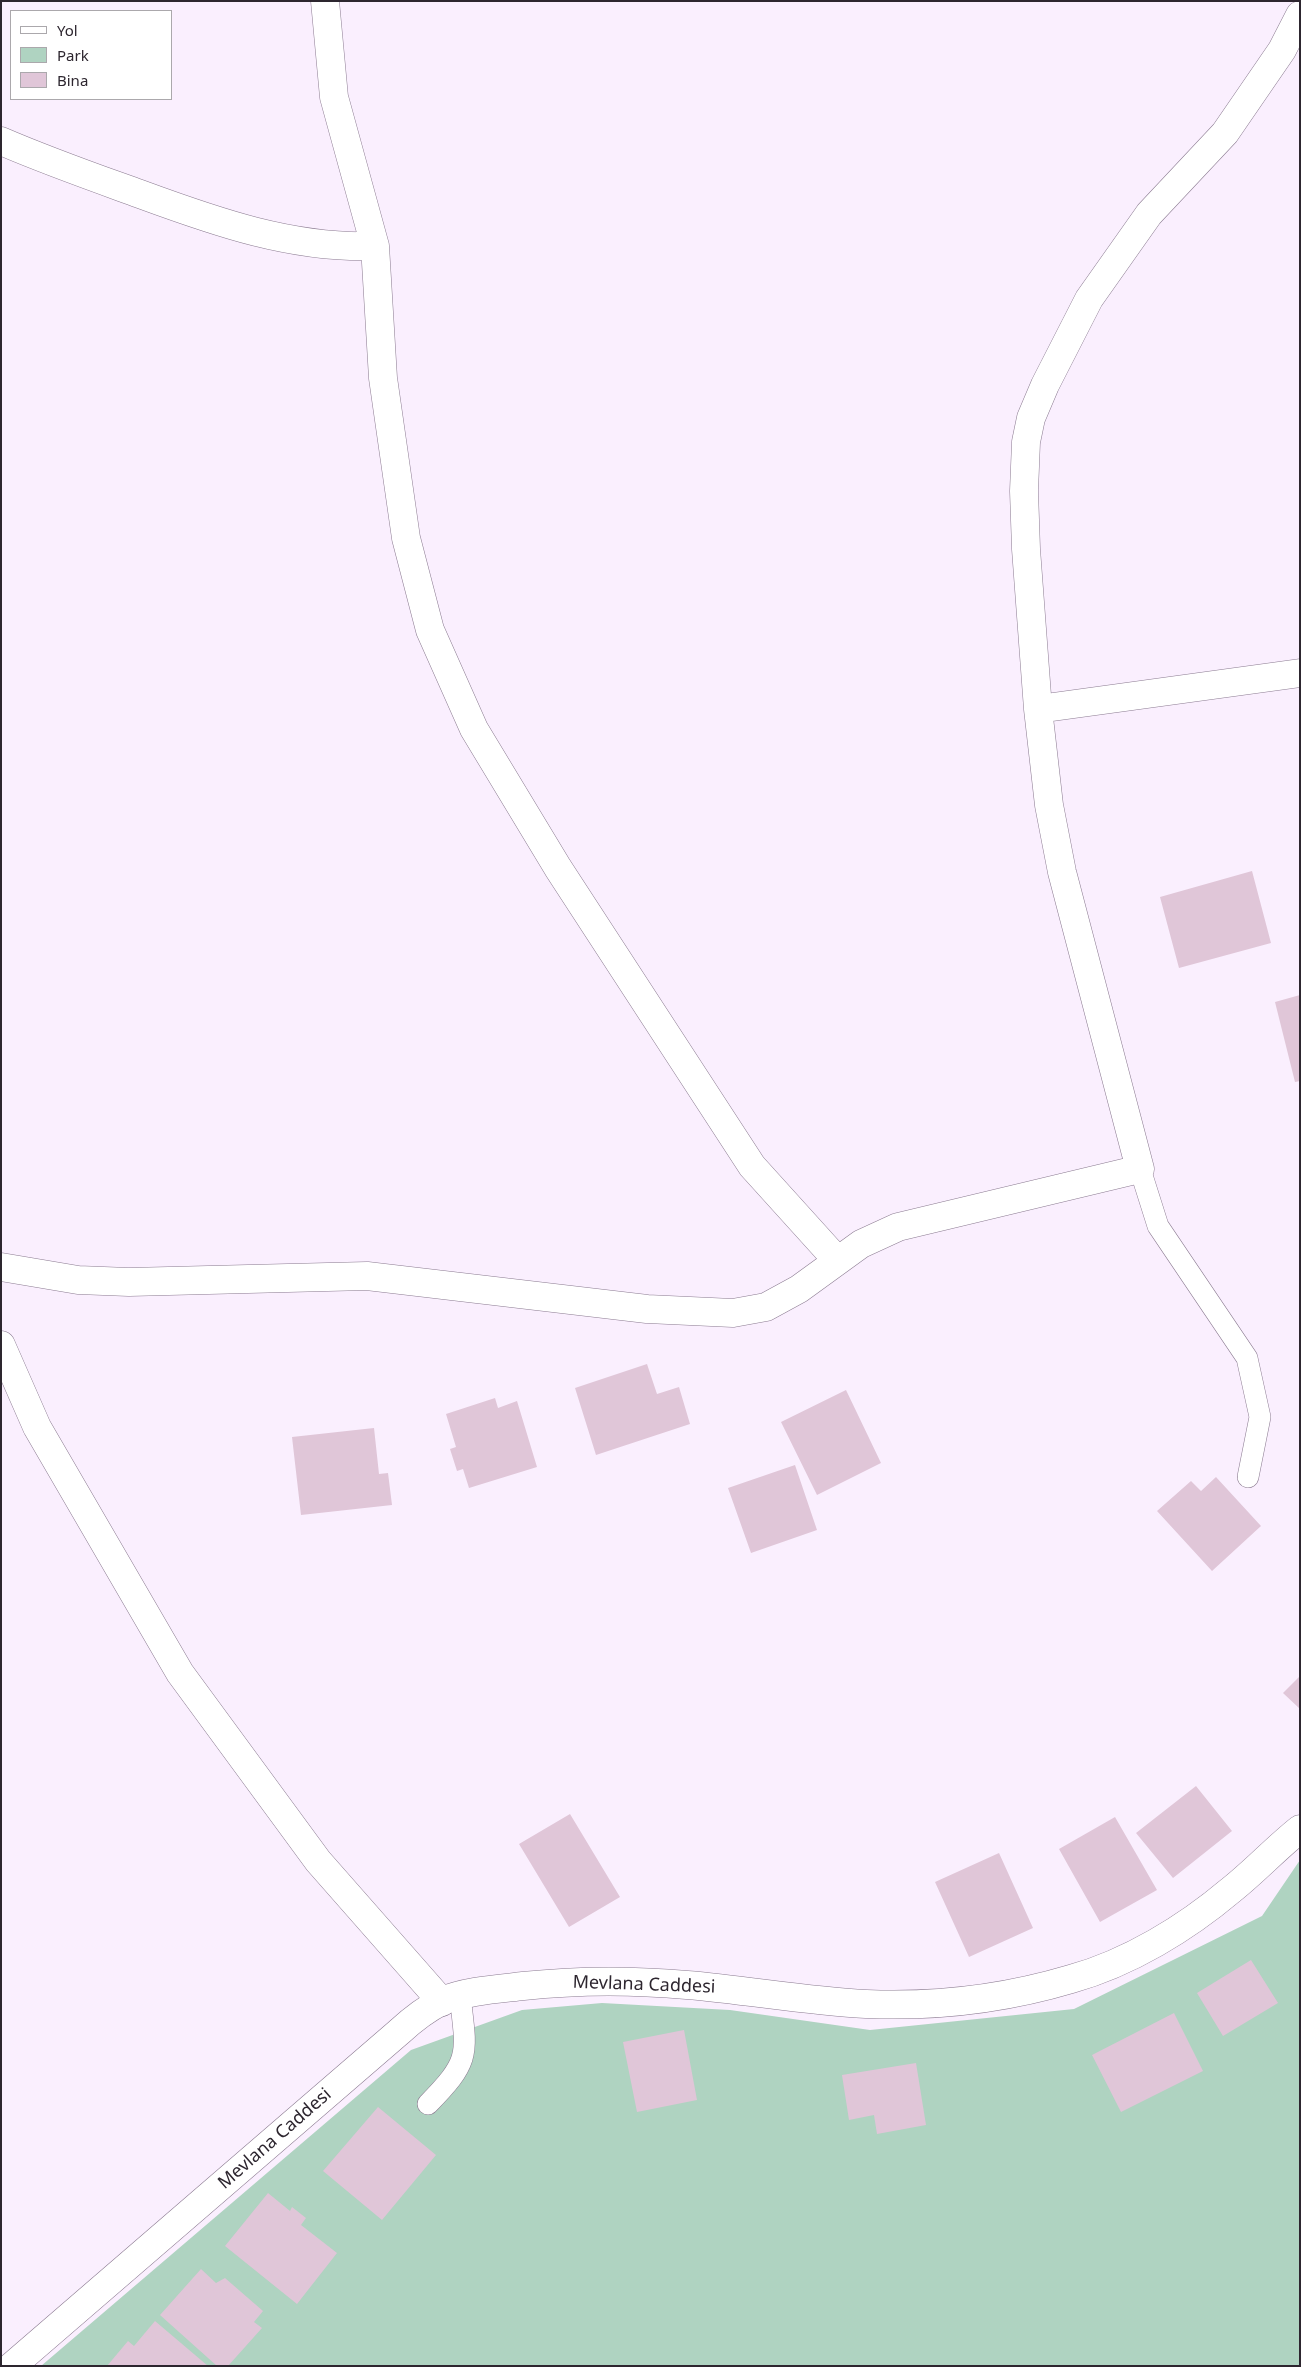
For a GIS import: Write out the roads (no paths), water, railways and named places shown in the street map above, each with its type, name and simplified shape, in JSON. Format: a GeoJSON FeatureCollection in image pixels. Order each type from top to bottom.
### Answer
{"type":"FeatureCollection","features":[{"type":"Feature","properties":{"kind":"street"},"geometry":{"type":"LineString","coordinates":[[325,1],[334,97],[375,246],[382,378],[406,538],[430,630],[474,729],[558,868],[752,1166],[837,1260]]}},
{"type":"Feature","properties":{"kind":"street"},"geometry":{"type":"LineString","coordinates":[[1,1267],[78,1280],[129,1282],[367,1276],[647,1309],[733,1313],[766,1307],[799,1289],[837,1260],[880,1234],[915,1222],[1140,1169],[1062,872],[1049,805],[1038,709],[1024,491],[1026,442],[1031,418],[1045,385],[1089,299],[1150,214],[1225,133],[1282,50],[1300,15]]}},
{"type":"Feature","properties":{"kind":"street"},"geometry":{"type":"LineString","coordinates":[[1,142],[49,162],[179,208],[263,234],[306,244],[375,246]]}},
{"type":"Feature","properties":{"kind":"street"},"geometry":{"type":"LineString","coordinates":[[1038,709],[1300,673]]}},
{"type":"Feature","properties":{"kind":"street"},"geometry":{"type":"LineString","coordinates":[[1,1345],[37,1427],[180,1673],[318,1861],[451,1999]]}},
{"type":"Feature","properties":{"kind":"street","name":"Mevlana Caddesi"},"geometry":{"type":"LineString","coordinates":[[12,2366],[416,2017],[451,1999],[575,1980],[687,1984],[863,2004],[946,2004],[1024,1992],[1074,1979],[1112,1964],[1148,1946],[1204,1912],[1233,1889],[1300,1829]]}},
{"type":"Feature","properties":{"kind":"lane"},"geometry":{"type":"LineString","coordinates":[[1140,1169],[1158,1226],[1248,1358],[1260,1417],[1248,1477]]}},
{"type":"Feature","properties":{"kind":"lane"},"geometry":{"type":"LineString","coordinates":[[428,2104],[451,2080],[460,2067],[465,2051],[451,1999]]}}]}
